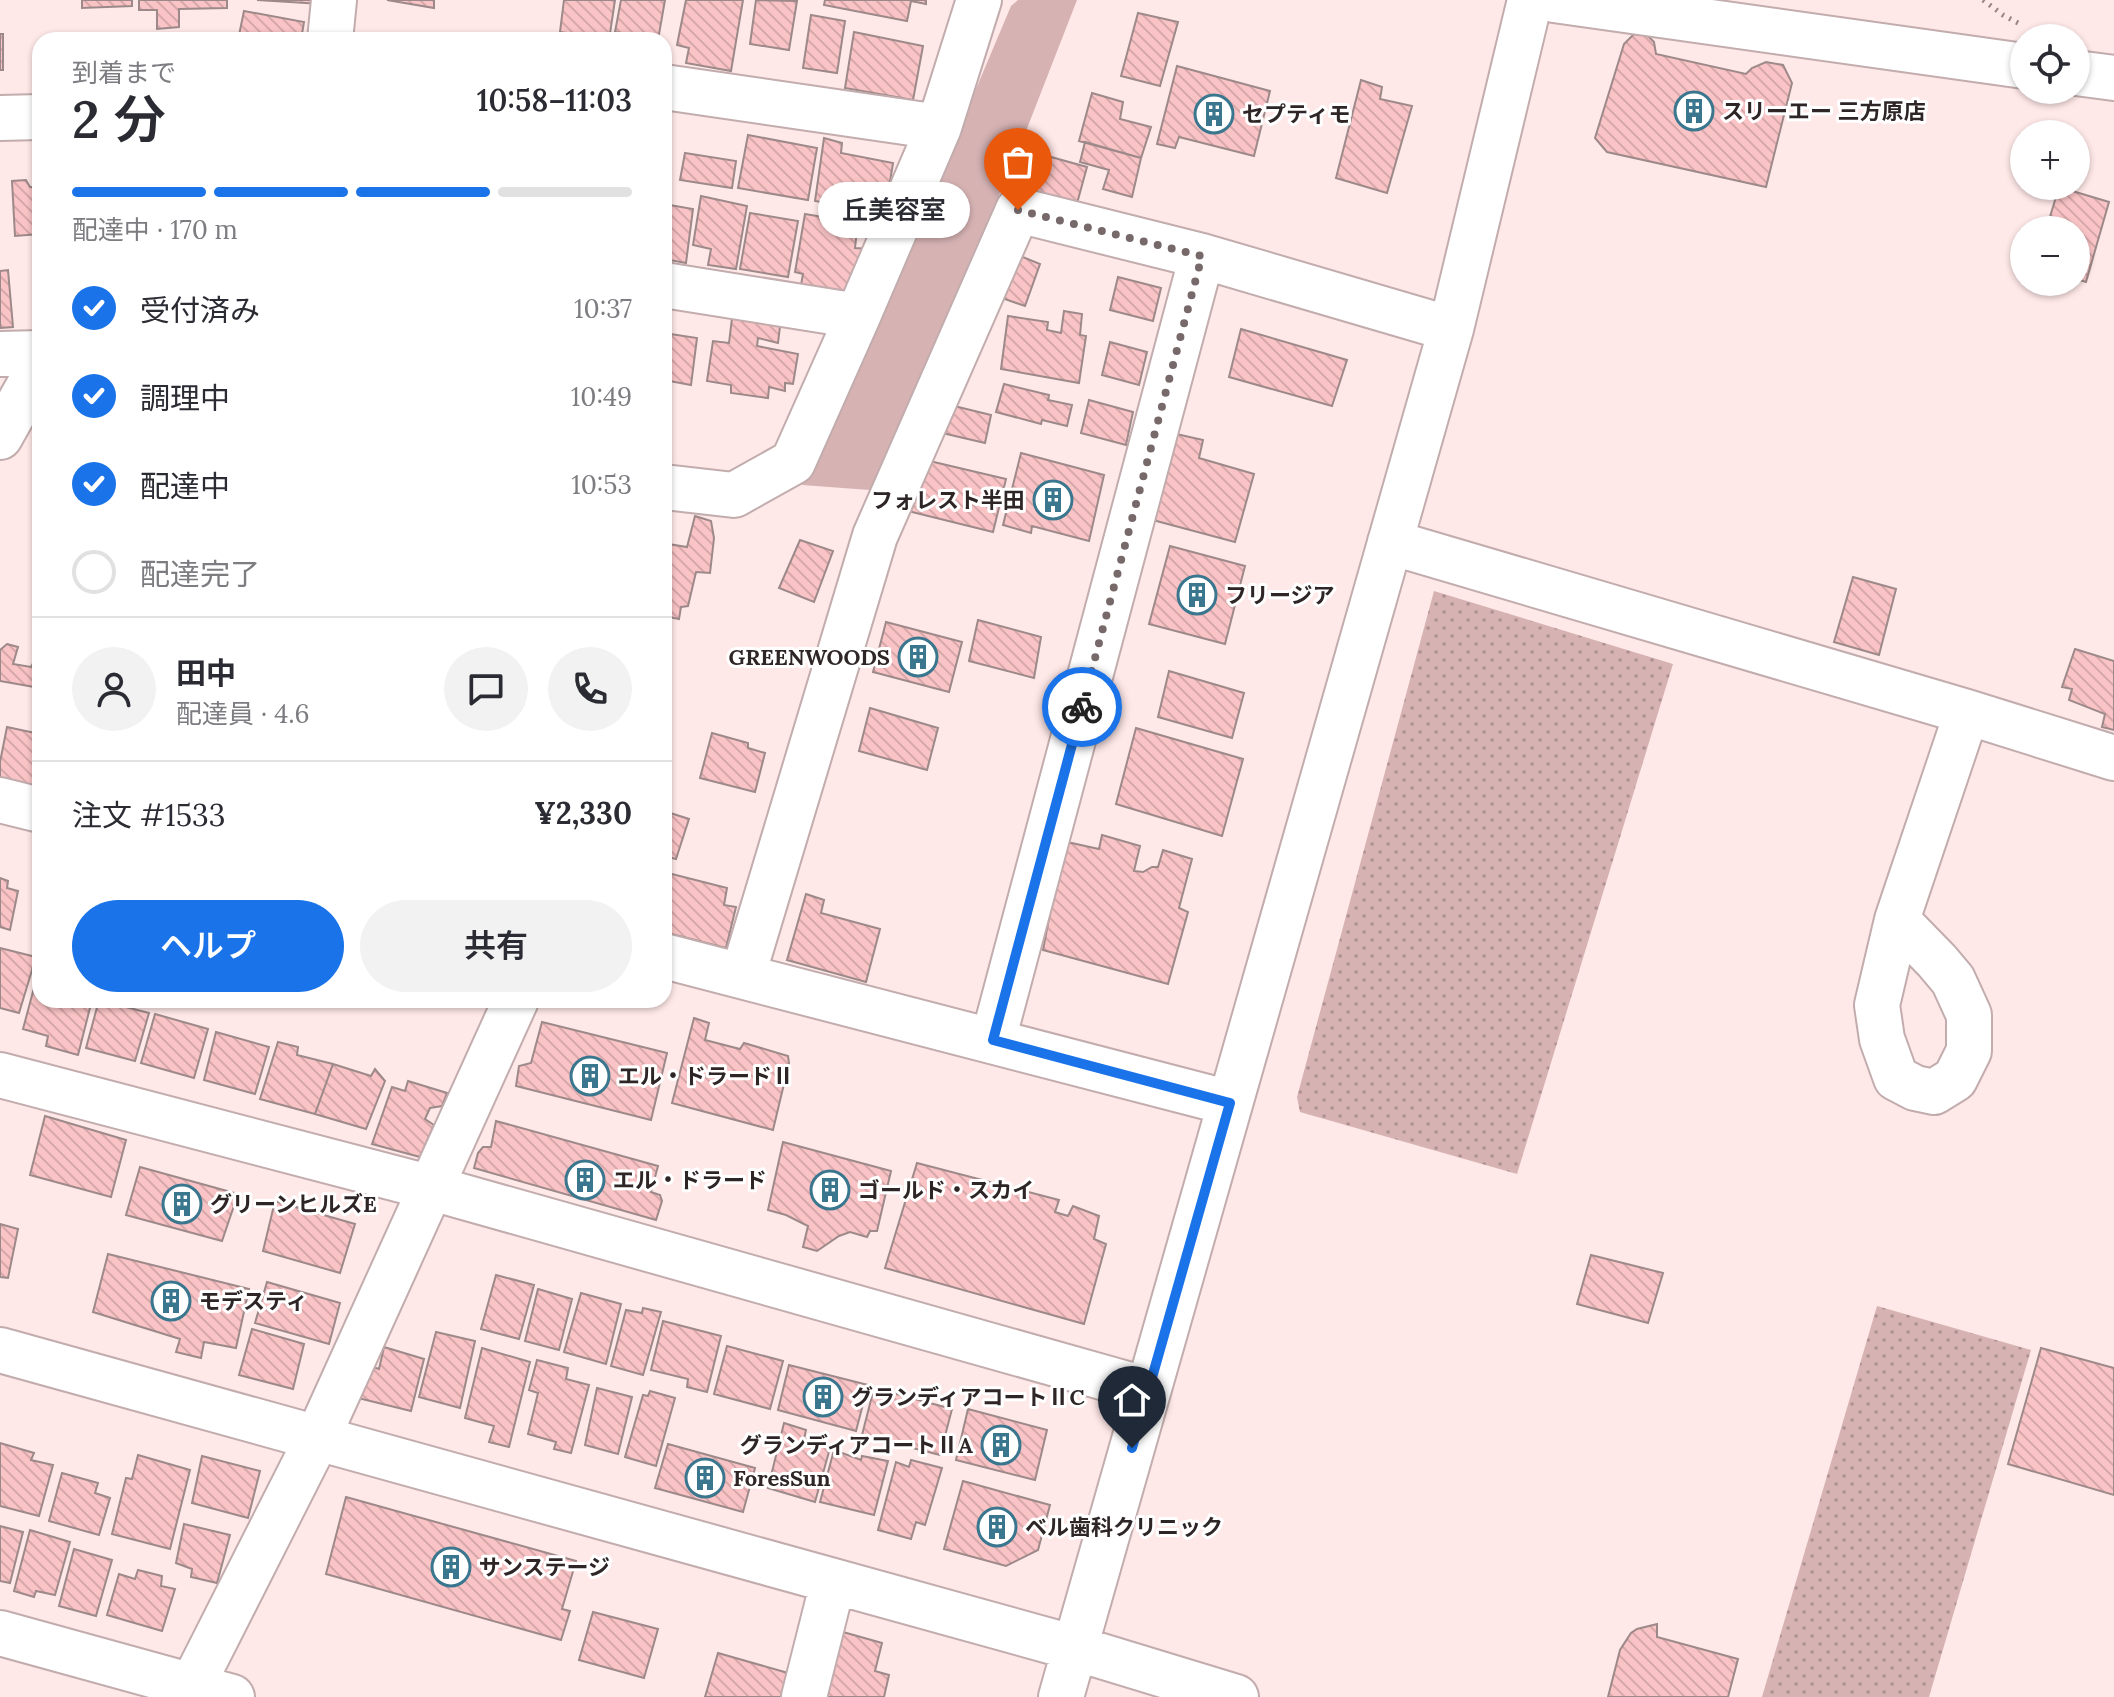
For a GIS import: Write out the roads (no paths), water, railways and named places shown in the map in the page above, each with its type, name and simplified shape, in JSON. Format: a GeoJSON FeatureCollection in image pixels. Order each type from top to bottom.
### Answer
{"type":"FeatureCollection","features":[{"type":"Feature","properties":{"kind":"street"},"geometry":{"type":"LineString","coordinates":[[672,488],[734,495],[793,462],[939,127],[979,0]]}},
{"type":"Feature","properties":{"kind":"street"},"geometry":{"type":"LineString","coordinates":[[1061,1697],[1451,329],[1530,0]]}},
{"type":"Feature","properties":{"kind":"street"},"geometry":{"type":"LineString","coordinates":[[1554,0],[2010,64]]}},
{"type":"Feature","properties":{"kind":"street"},"geometry":{"type":"LineString","coordinates":[[2090,75],[2114,78]]}},
{"type":"Feature","properties":{"kind":"street"},"geometry":{"type":"LineString","coordinates":[[672,88],[939,127]]}},
{"type":"Feature","properties":{"kind":"street"},"geometry":{"type":"LineString","coordinates":[[0,118],[32,117]]}},
{"type":"Feature","properties":{"kind":"street"},"geometry":{"type":"LineString","coordinates":[[743,975],[875,536],[1018,210],[1202,256],[1451,329]]}},
{"type":"Feature","properties":{"kind":"street"},"geometry":{"type":"LineString","coordinates":[[993,1040],[1202,256]]}},
{"type":"Feature","properties":{"kind":"street"},"geometry":{"type":"LineString","coordinates":[[672,286],[858,316]]}},
{"type":"Feature","properties":{"kind":"street"},"geometry":{"type":"LineString","coordinates":[[0,354],[32,353]]}},
{"type":"Feature","properties":{"kind":"street"},"geometry":{"type":"LineString","coordinates":[[0,437],[32,380]]}},
{"type":"Feature","properties":{"kind":"street"},"geometry":{"type":"LineString","coordinates":[[1390,542],[2114,758]]}},
{"type":"Feature","properties":{"kind":"street"},"geometry":{"type":"LineString","coordinates":[[1897,920],[1967,712]]}},
{"type":"Feature","properties":{"kind":"street"},"geometry":{"type":"LineString","coordinates":[[0,800],[32,808]]}},
{"type":"Feature","properties":{"kind":"street"},"geometry":{"type":"LineString","coordinates":[[672,958],[1230,1103]]}},
{"type":"Feature","properties":{"kind":"street"},"geometry":{"type":"LineString","coordinates":[[0,1633],[204,1693],[512,1008]]}},
{"type":"Feature","properties":{"kind":"street"},"geometry":{"type":"LineString","coordinates":[[0,1075],[432,1188],[1148,1390]]}},
{"type":"Feature","properties":{"kind":"street"},"geometry":{"type":"LineString","coordinates":[[0,1350],[1075,1648],[1236,1697]]}},
{"type":"Feature","properties":{"kind":"street"},"geometry":{"type":"LineString","coordinates":[[804,1697],[833,1582]]}},
{"type":"Feature","properties":{"kind":"place","name":"スリーエー 三方原店"},"geometry":{"type":"Point","coordinates":[1694,111]}},
{"type":"Feature","properties":{"kind":"place","name":"セプティモ"},"geometry":{"type":"Point","coordinates":[1214,114]}},
{"type":"Feature","properties":{"kind":"place","name":"丘美容室"},"geometry":{"type":"Point","coordinates":[1018,210]}},
{"type":"Feature","properties":{"kind":"place","name":"フォレスト半田"},"geometry":{"type":"Point","coordinates":[1053,500]}},
{"type":"Feature","properties":{"kind":"place","name":"フリージア"},"geometry":{"type":"Point","coordinates":[1197,595]}},
{"type":"Feature","properties":{"kind":"place","name":"GREENWOODS"},"geometry":{"type":"Point","coordinates":[918,657]}},
{"type":"Feature","properties":{"kind":"place","name":"エル・ドラードⅡ"},"geometry":{"type":"Point","coordinates":[590,1076]}},
{"type":"Feature","properties":{"kind":"place","name":"エル・ドラード"},"geometry":{"type":"Point","coordinates":[585,1180]}},
{"type":"Feature","properties":{"kind":"place","name":"ゴールド・スカイ"},"geometry":{"type":"Point","coordinates":[830,1190]}},
{"type":"Feature","properties":{"kind":"place","name":"グリーンヒルズE"},"geometry":{"type":"Point","coordinates":[182,1204]}},
{"type":"Feature","properties":{"kind":"place","name":"モデスティ"},"geometry":{"type":"Point","coordinates":[171,1301]}},
{"type":"Feature","properties":{"kind":"place","name":"グランディアコートⅡC"},"geometry":{"type":"Point","coordinates":[823,1397]}},
{"type":"Feature","properties":{"kind":"place","name":"グランディアコートⅡA"},"geometry":{"type":"Point","coordinates":[1001,1445]}},
{"type":"Feature","properties":{"kind":"place","name":"ForesSun"},"geometry":{"type":"Point","coordinates":[705,1478]}},
{"type":"Feature","properties":{"kind":"place","name":"ベル歯科クリニック"},"geometry":{"type":"Point","coordinates":[997,1527]}},
{"type":"Feature","properties":{"kind":"place","name":"サンステージ"},"geometry":{"type":"Point","coordinates":[451,1567]}}]}
